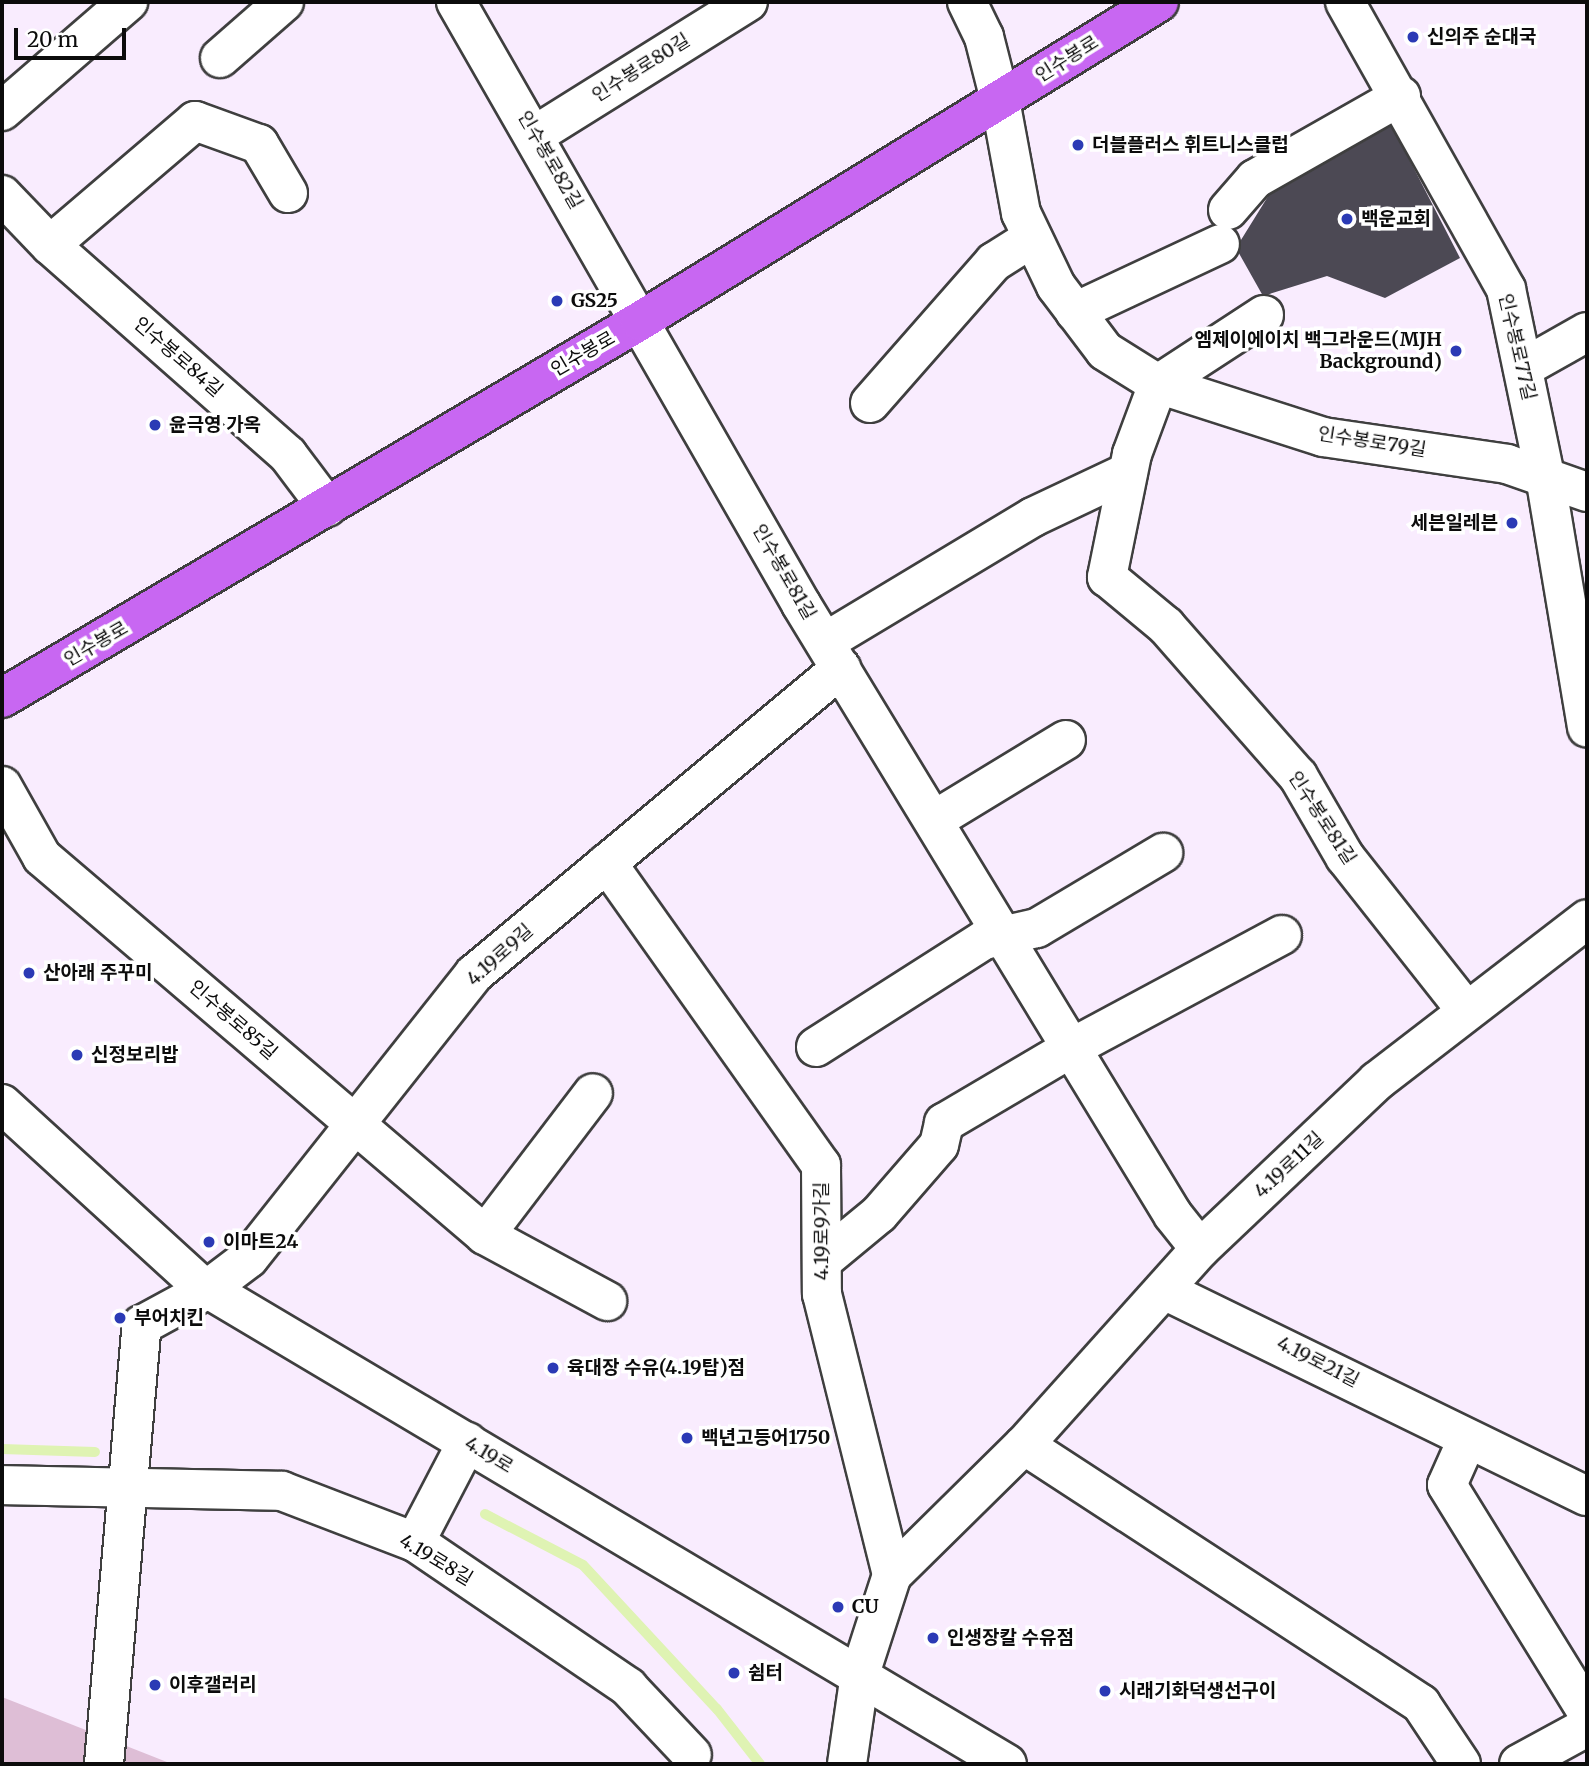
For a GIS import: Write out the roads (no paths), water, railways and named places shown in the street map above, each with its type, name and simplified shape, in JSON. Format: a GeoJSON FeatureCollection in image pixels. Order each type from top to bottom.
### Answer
{"type":"FeatureCollection","features":[{"type":"Feature","properties":{"kind":"main road","name":"인수봉로"},"geometry":{"type":"LineString","coordinates":[[2,698],[640,321],[1159,2]]}},
{"type":"Feature","properties":{"kind":"street"},"geometry":{"type":"LineString","coordinates":[[2,111],[128,2]]}},
{"type":"Feature","properties":{"kind":"street"},"geometry":{"type":"LineString","coordinates":[[220,58],[284,2]]}},
{"type":"Feature","properties":{"kind":"street","name":"인수봉로82길"},"geometry":{"type":"LineString","coordinates":[[456,2],[640,321]]}},
{"type":"Feature","properties":{"kind":"street","name":"인수봉로80길"},"geometry":{"type":"LineString","coordinates":[[535,135],[748,2]]}},
{"type":"Feature","properties":{"kind":"street"},"geometry":{"type":"LineString","coordinates":[[967,2],[984,37],[1000,100]]}},
{"type":"Feature","properties":{"kind":"street","name":"인수봉로77길"},"geometry":{"type":"LineString","coordinates":[[1345,2],[1401,96],[1506,289],[1580,657],[1587,728]]}},
{"type":"Feature","properties":{"kind":"street"},"geometry":{"type":"LineString","coordinates":[[1076,312],[1224,227],[1255,179],[1401,96]]}},
{"type":"Feature","properties":{"kind":"street","name":"인수봉로79길"},"geometry":{"type":"LineString","coordinates":[[1000,100],[1021,213],[1032,238],[1076,312],[1105,351],[1158,384],[1323,436],[1507,464],[1587,492]]}},
{"type":"Feature","properties":{"kind":"street"},"geometry":{"type":"LineString","coordinates":[[50,245],[195,121],[259,144],[288,193]]}},
{"type":"Feature","properties":{"kind":"street","name":"인수봉로84길"},"geometry":{"type":"LineString","coordinates":[[7,210],[288,456],[327,507]]}},
{"type":"Feature","properties":{"kind":"street"},"geometry":{"type":"LineString","coordinates":[[870,403],[994,262],[1032,238]]}},
{"type":"Feature","properties":{"kind":"street"},"geometry":{"type":"LineString","coordinates":[[833,655],[1033,517],[1128,472],[1158,384],[1264,315]]}},
{"type":"Feature","properties":{"kind":"street","name":"인수봉로81길"},"geometry":{"type":"LineString","coordinates":[[640,321],[833,655],[936,819],[1173,1215],[1200,1249]]}},
{"type":"Feature","properties":{"kind":"street"},"geometry":{"type":"LineString","coordinates":[[1523,368],[1587,332]]}},
{"type":"Feature","properties":{"kind":"street","name":"인수봉로81길"},"geometry":{"type":"LineString","coordinates":[[1128,472],[1107,577],[1166,626],[1298,776],[1345,857],[1466,1010]]}},
{"type":"Feature","properties":{"kind":"street","name":"4.19로9길"},"geometry":{"type":"LineString","coordinates":[[208,1289],[249,1258],[474,974],[607,863],[833,655]]}},
{"type":"Feature","properties":{"kind":"street"},"geometry":{"type":"LineString","coordinates":[[936,819],[1066,740]]}},
{"type":"Feature","properties":{"kind":"street","name":"인수봉로85길"},"geometry":{"type":"LineString","coordinates":[[2,786],[43,857],[485,1235],[607,1301]]}},
{"type":"Feature","properties":{"kind":"street"},"geometry":{"type":"LineString","coordinates":[[816,1047],[984,940],[1007,937],[1037,928],[1163,853]]}},
{"type":"Feature","properties":{"kind":"street","name":"4.19로9가길"},"geometry":{"type":"LineString","coordinates":[[607,863],[821,1165],[822,1294],[892,1575]]}},
{"type":"Feature","properties":{"kind":"street","name":"4.19로11길"},"geometry":{"type":"LineString","coordinates":[[847,1764],[860,1674],[892,1575],[1024,1445],[1166,1291],[1200,1249],[1377,1082],[1466,1010],[1587,919]]}},
{"type":"Feature","properties":{"kind":"street"},"geometry":{"type":"LineString","coordinates":[[822,1261],[879,1214],[939,1145],[944,1123],[1073,1046],[1282,935]]}},
{"type":"Feature","properties":{"kind":"street"},"geometry":{"type":"LineString","coordinates":[[485,1235],[593,1093]]}},
{"type":"Feature","properties":{"kind":"street","name":"4.19로"},"geometry":{"type":"LineString","coordinates":[[2,1104],[208,1289],[860,1674],[1007,1764]]}},
{"type":"Feature","properties":{"kind":"street"},"geometry":{"type":"LineString","coordinates":[[104,1764],[142,1325],[208,1289]]}},
{"type":"Feature","properties":{"kind":"street","name":"4.19로21길"},"geometry":{"type":"LineString","coordinates":[[1166,1291],[1294,1349],[1467,1440],[1587,1496]]}},
{"type":"Feature","properties":{"kind":"street"},"geometry":{"type":"LineString","coordinates":[[1467,1440],[1447,1485],[1587,1712]]}},
{"type":"Feature","properties":{"kind":"street"},"geometry":{"type":"LineString","coordinates":[[415,1542],[467,1442]]}},
{"type":"Feature","properties":{"kind":"street"},"geometry":{"type":"LineString","coordinates":[[1024,1445],[1421,1704],[1461,1764]]}},
{"type":"Feature","properties":{"kind":"street","name":"4.19로8길"},"geometry":{"type":"LineString","coordinates":[[2,1485],[282,1491],[415,1542],[628,1688],[692,1755]]}},
{"type":"Feature","properties":{"kind":"street"},"geometry":{"type":"LineString","coordinates":[[1519,1764],[1587,1727]]}},
{"type":"Feature","properties":{"kind":"waterway"},"geometry":{"type":"LineString","coordinates":[[2,1449],[95,1452]]}},
{"type":"Feature","properties":{"kind":"waterway"},"geometry":{"type":"LineString","coordinates":[[485,1514],[583,1565],[717,1709],[760,1764]]}},
{"type":"Feature","properties":{"kind":"place","name":"신의주 순대국"},"geometry":{"type":"Point","coordinates":[1413,37]}},
{"type":"Feature","properties":{"kind":"place","name":"더블플러스 휘트니스클럽"},"geometry":{"type":"Point","coordinates":[1078,145]}},
{"type":"Feature","properties":{"kind":"place","name":"백운교회"},"geometry":{"type":"Point","coordinates":[1347,219]}},
{"type":"Feature","properties":{"kind":"place","name":"GS25"},"geometry":{"type":"Point","coordinates":[557,301]}},
{"type":"Feature","properties":{"kind":"place","name":"엠제이에이치 백그라운드(MJH Background)"},"geometry":{"type":"Point","coordinates":[1456,351]}},
{"type":"Feature","properties":{"kind":"place","name":"윤극영 가옥"},"geometry":{"type":"Point","coordinates":[155,425]}},
{"type":"Feature","properties":{"kind":"place","name":"세븐일레븐"},"geometry":{"type":"Point","coordinates":[1512,523]}},
{"type":"Feature","properties":{"kind":"place","name":"산아래 주꾸미"},"geometry":{"type":"Point","coordinates":[29,973]}},
{"type":"Feature","properties":{"kind":"place","name":"신정보리밥"},"geometry":{"type":"Point","coordinates":[77,1055]}},
{"type":"Feature","properties":{"kind":"place","name":"이마트24"},"geometry":{"type":"Point","coordinates":[209,1242]}},
{"type":"Feature","properties":{"kind":"place","name":"부어치킨"},"geometry":{"type":"Point","coordinates":[120,1318]}},
{"type":"Feature","properties":{"kind":"place","name":"육대장 수유(4.19탑)점"},"geometry":{"type":"Point","coordinates":[553,1368]}},
{"type":"Feature","properties":{"kind":"place","name":"백년고등어1750"},"geometry":{"type":"Point","coordinates":[687,1438]}},
{"type":"Feature","properties":{"kind":"place","name":"CU"},"geometry":{"type":"Point","coordinates":[838,1607]}},
{"type":"Feature","properties":{"kind":"place","name":"인생장칼 수유점"},"geometry":{"type":"Point","coordinates":[933,1638]}},
{"type":"Feature","properties":{"kind":"place","name":"쉼터"},"geometry":{"type":"Point","coordinates":[734,1673]}},
{"type":"Feature","properties":{"kind":"place","name":"이후갤러리"},"geometry":{"type":"Point","coordinates":[155,1685]}},
{"type":"Feature","properties":{"kind":"place","name":"시래기화덕생선구이"},"geometry":{"type":"Point","coordinates":[1105,1691]}}]}
